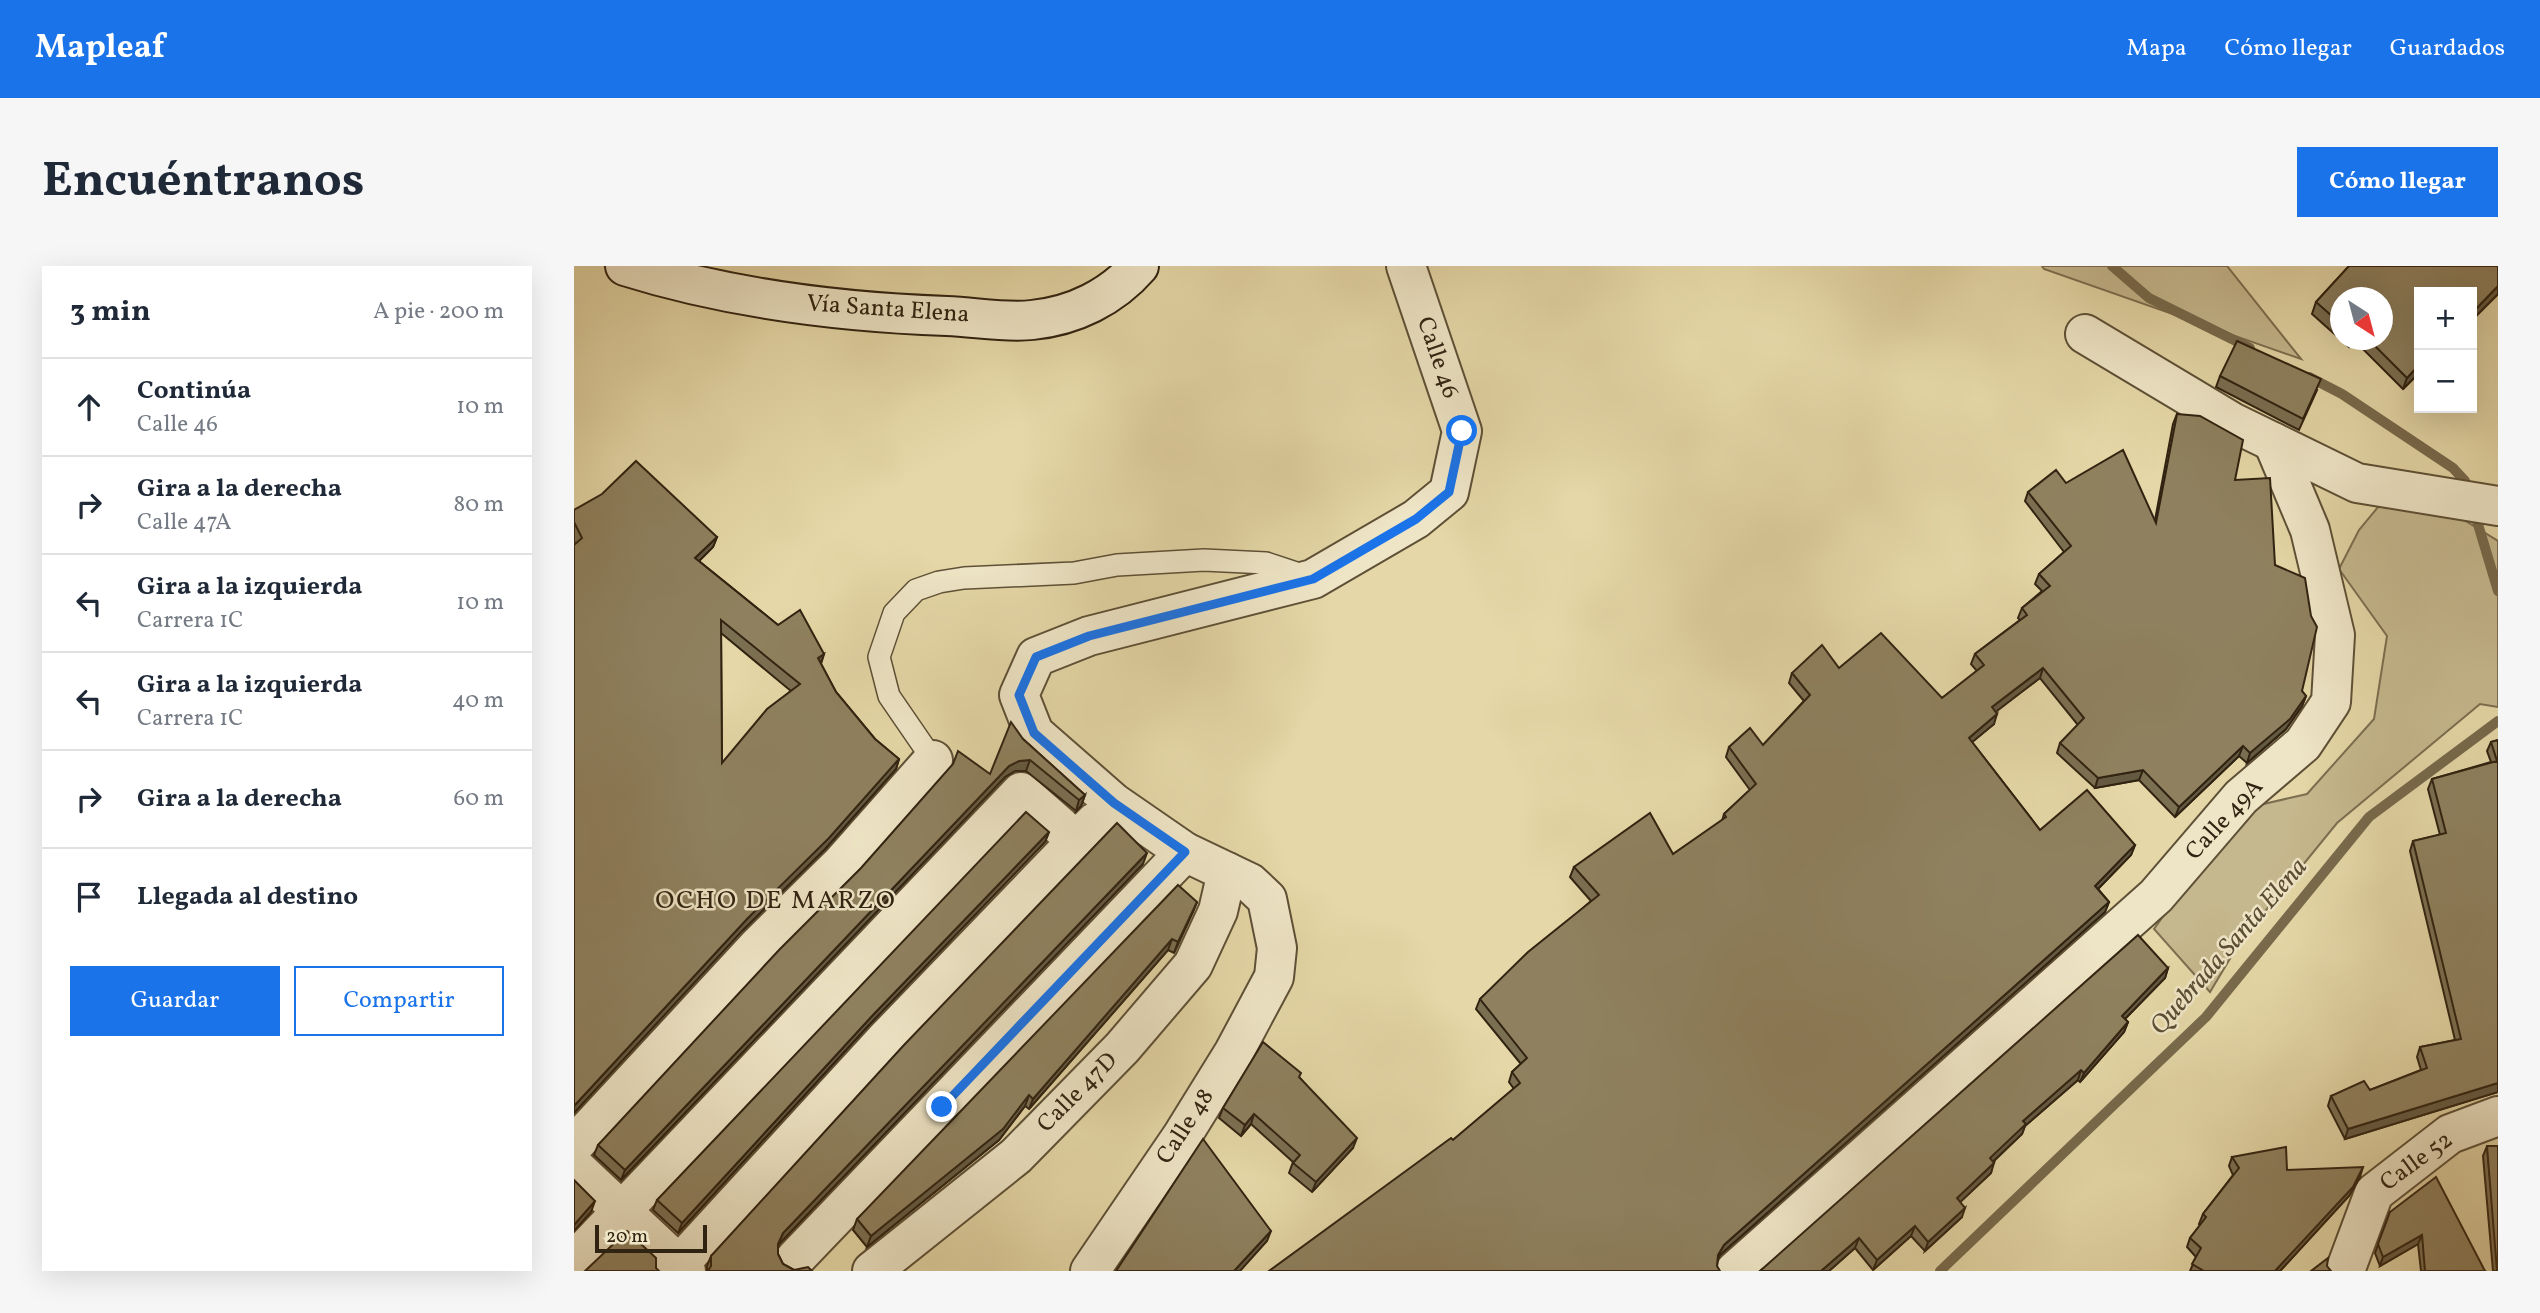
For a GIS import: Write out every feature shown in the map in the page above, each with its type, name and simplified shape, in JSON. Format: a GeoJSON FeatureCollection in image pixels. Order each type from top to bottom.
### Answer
{"type":"FeatureCollection","features":[{"type":"Feature","properties":{"kind":"street","name":"Vía Santa Elena"},"geometry":{"type":"LineString","coordinates":[[625,266],[713,289],[806,305],[867,313],[1032,320],[1087,306],[1125,282],[1139,266]]}},
{"type":"Feature","properties":{"kind":"street","name":"Calle 46"},"geometry":{"type":"LineString","coordinates":[[1313,579],[1416,519],[1449,492],[1462,431],[1406,266]]}},
{"type":"Feature","properties":{"kind":"street"},"geometry":{"type":"LineString","coordinates":[[2085,334],[2232,422],[2357,483],[2495,505]]}},
{"type":"Feature","properties":{"kind":"street","name":"Calle 49A"},"geometry":{"type":"LineString","coordinates":[[1735,1271],[2156,896],[2241,797],[2303,744],[2331,702],[2335,635],[2309,530],[2273,442]]}},
{"type":"Feature","properties":{"kind":"street"},"geometry":{"type":"LineString","coordinates":[[1227,872],[1185,852],[1114,803],[1034,733],[1019,695],[1036,657],[1089,636],[1313,579]]}},
{"type":"Feature","properties":{"kind":"street"},"geometry":{"type":"LineString","coordinates":[[574,1145],[759,945],[841,864],[933,760]]}},
{"type":"Feature","properties":{"kind":"street"},"geometry":{"type":"LineString","coordinates":[[574,1261],[1021,792],[1077,841]]}},
{"type":"Feature","properties":{"kind":"street"},"geometry":{"type":"LineString","coordinates":[[574,1166],[679,1269],[884,1041],[1114,803]]}},
{"type":"Feature","properties":{"kind":"street"},"geometry":{"type":"LineString","coordinates":[[795,1259],[1185,852]]}},
{"type":"Feature","properties":{"kind":"street","name":"Calle 48"},"geometry":{"type":"LineString","coordinates":[[1090,1271],[1182,1136],[1234,1052],[1274,977],[1277,948],[1267,899],[1250,883],[1227,872]]}},
{"type":"Feature","properties":{"kind":"street","name":"Calle 47D"},"geometry":{"type":"LineString","coordinates":[[872,1271],[1016,1156],[1122,1048],[1193,965],[1218,911],[1227,872]]}},
{"type":"Feature","properties":{"kind":"street","name":"Calle 52"},"geometry":{"type":"LineString","coordinates":[[2345,1271],[2374,1193],[2450,1134],[2498,1116]]}},
{"type":"Feature","properties":{"kind":"lane"},"geometry":{"type":"LineString","coordinates":[[933,760],[889,696],[879,657],[894,612],[916,590],[939,582],[964,579],[1074,573],[1117,565],[1204,560],[1266,563],[1313,579]]}},
{"type":"Feature","properties":{"kind":"shaded area"},"geometry":{"type":"Polygon","coordinates":[[[2042,266],[2227,266],[2301,359],[2044,269],[2042,266]]]}},
{"type":"Feature","properties":{"kind":"shaded area"},"geometry":{"type":"Polygon","coordinates":[[[2383,501],[2451,512],[2498,541],[2498,707],[2480,704],[2337,823],[2240,942],[2210,992],[2154,929],[2206,857],[2255,806],[2307,794],[2374,719],[2387,636],[2339,569],[2359,530],[2383,501]]]}},
{"type":"Feature","properties":{"kind":"building"},"geometry":{"type":"Polygon","coordinates":[[[2349,266],[2498,266],[2498,286],[2477,308],[2477,287],[2414,287],[2414,370],[2407,378],[2379,350],[2393,350],[2393,287],[2330,287],[2330,314],[2316,302],[2349,266]]]}},
{"type":"Feature","properties":{"kind":"building"},"geometry":{"type":"Polygon","coordinates":[[[2237,341],[2321,379],[2303,419],[2220,376],[2237,341]]]}},
{"type":"Feature","properties":{"kind":"building"},"geometry":{"type":"Polygon","coordinates":[[[2177,414],[2200,416],[2243,440],[2235,480],[2270,478],[2275,565],[2305,578],[2311,616],[2317,627],[2302,691],[2306,696],[2290,719],[2250,753],[2243,746],[2179,807],[2143,770],[2098,778],[2060,743],[2084,718],[2043,668],[1992,707],[1997,714],[1969,738],[2040,830],[2087,790],[2135,845],[2095,886],[2109,902],[1724,1245],[1718,1255],[1717,1266],[1720,1271],[1269,1271],[1451,1138],[1453,1140],[1520,1083],[1512,1072],[1527,1058],[1480,999],[1528,952],[1599,895],[1574,867],[1650,813],[1673,854],[1726,817],[1724,814],[1756,784],[1729,747],[1750,728],[1763,745],[1810,695],[1792,673],[1822,645],[1839,668],[1881,633],[1942,698],[1984,665],[1975,654],[2027,615],[2022,608],[2050,586],[2039,574],[2071,546],[2028,492],[2056,470],[2066,483],[2123,450],[2156,523],[2177,414]]]}},
{"type":"Feature","properties":{"kind":"building"},"geometry":{"type":"Polygon","coordinates":[[[636,461],[717,537],[695,558],[778,625],[800,610],[824,654],[818,658],[836,692],[875,739],[899,759],[829,838],[747,919],[574,1106],[574,545],[582,538],[574,522],[574,510],[602,494],[636,461]],[[721,620],[722,763],[767,709],[800,684],[721,620]]]}},
{"type":"Feature","properties":{"kind":"building"},"geometry":{"type":"Polygon","coordinates":[[[1011,722],[1023,739],[1085,795],[1079,800],[1030,760],[1009,766],[625,1170],[598,1145],[779,950],[861,868],[953,764],[958,751],[990,774],[1011,722]]]}},
{"type":"Feature","properties":{"kind":"building"},"geometry":{"type":"Polygon","coordinates":[[[2498,740],[2498,1083],[2348,1129],[2331,1096],[2364,1081],[2370,1090],[2427,1068],[2420,1047],[2461,1039],[2413,841],[2446,833],[2432,779],[2497,761],[2491,742],[2498,740]]]}},
{"type":"Feature","properties":{"kind":"building"},"geometry":{"type":"Polygon","coordinates":[[[1026,812],[1049,832],[872,1016],[682,1223],[657,1200],[1026,812]]]}},
{"type":"Feature","properties":{"kind":"building"},"geometry":{"type":"Polygon","coordinates":[[[1117,823],[1147,853],[783,1233],[778,1244],[778,1254],[783,1264],[794,1270],[808,1267],[812,1271],[708,1271],[711,1256],[904,1045],[1117,823]]]}},
{"type":"Feature","properties":{"kind":"building"},"geometry":{"type":"Polygon","coordinates":[[[1178,885],[1197,902],[1178,942],[1172,939],[1033,1099],[1029,1095],[1003,1129],[871,1236],[857,1219],[1178,885]]]}},
{"type":"Feature","properties":{"kind":"building"},"geometry":{"type":"Polygon","coordinates":[[[2138,935],[2168,968],[2122,1016],[2128,1022],[2084,1073],[2081,1070],[2023,1121],[2026,1124],[1990,1158],[1994,1163],[1957,1198],[1965,1208],[1928,1242],[1915,1226],[1877,1260],[1859,1238],[1821,1271],[1760,1271],[2138,935]]]}},
{"type":"Feature","properties":{"kind":"building"},"geometry":{"type":"Polygon","coordinates":[[[1263,1042],[1301,1073],[1299,1077],[1357,1138],[1316,1182],[1293,1163],[1300,1155],[1254,1114],[1245,1125],[1223,1108],[1263,1042]]]}},
{"type":"Feature","properties":{"kind":"building"},"geometry":{"type":"Polygon","coordinates":[[[1203,1139],[1271,1231],[1234,1271],[1116,1271],[1203,1139]]]}},
{"type":"Feature","properties":{"kind":"building"},"geometry":{"type":"Polygon","coordinates":[[[2487,1146],[2498,1146],[2498,1271],[2497,1271],[2487,1146]]]}},
{"type":"Feature","properties":{"kind":"building"},"geometry":{"type":"Polygon","coordinates":[[[2286,1147],[2287,1170],[2363,1167],[2353,1187],[2275,1271],[2204,1271],[2192,1264],[2201,1248],[2190,1238],[2206,1217],[2203,1214],[2239,1168],[2232,1157],[2286,1147]]]}},
{"type":"Feature","properties":{"kind":"building"},"geometry":{"type":"Polygon","coordinates":[[[2436,1177],[2485,1271],[2425,1271],[2422,1235],[2383,1257],[2378,1244],[2390,1212],[2436,1177]]]}},
{"type":"Feature","properties":{"kind":"building"},"geometry":{"type":"Polygon","coordinates":[[[574,1180],[595,1201],[574,1225],[574,1180]]]}},
{"type":"Feature","properties":{"kind":"building"},"geometry":{"type":"Polygon","coordinates":[[[627,1231],[656,1258],[656,1268],[659,1271],[585,1271],[627,1231]]]}},
{"type":"Feature","properties":{"kind":"building"},"geometry":{"type":"Polygon","coordinates":[[[2328,1258],[2327,1266],[2331,1271],[2311,1271],[2328,1258]]]}},
{"type":"Feature","properties":{"kind":"waterway"},"geometry":{"type":"LineString","coordinates":[[2112,266],[2149,298],[2250,348]]}},
{"type":"Feature","properties":{"kind":"waterway"},"geometry":{"type":"LineString","coordinates":[[2309,377],[2342,394],[2453,468],[2465,481],[2469,492]]}},
{"type":"Feature","properties":{"kind":"waterway"},"geometry":{"type":"LineString","coordinates":[[2474,511],[2498,591]]}},
{"type":"Feature","properties":{"kind":"waterway","name":"Quebrada Santa Elena"},"geometry":{"type":"LineString","coordinates":[[1940,1271],[2206,1017],[2369,817],[2498,721]]}},
{"type":"Feature","properties":{"kind":"district","name":"OCHO DE MARZO"},"geometry":{"type":"Point","coordinates":[776,901]}},
{"type":"Feature","properties":{"kind":"route"},"geometry":{"type":"LineString","coordinates":[[942,1107],[1185,852],[1114,803],[1034,733],[1019,695],[1036,657],[1089,636],[1313,579],[1416,519],[1449,492],[1462,431]]}}]}
